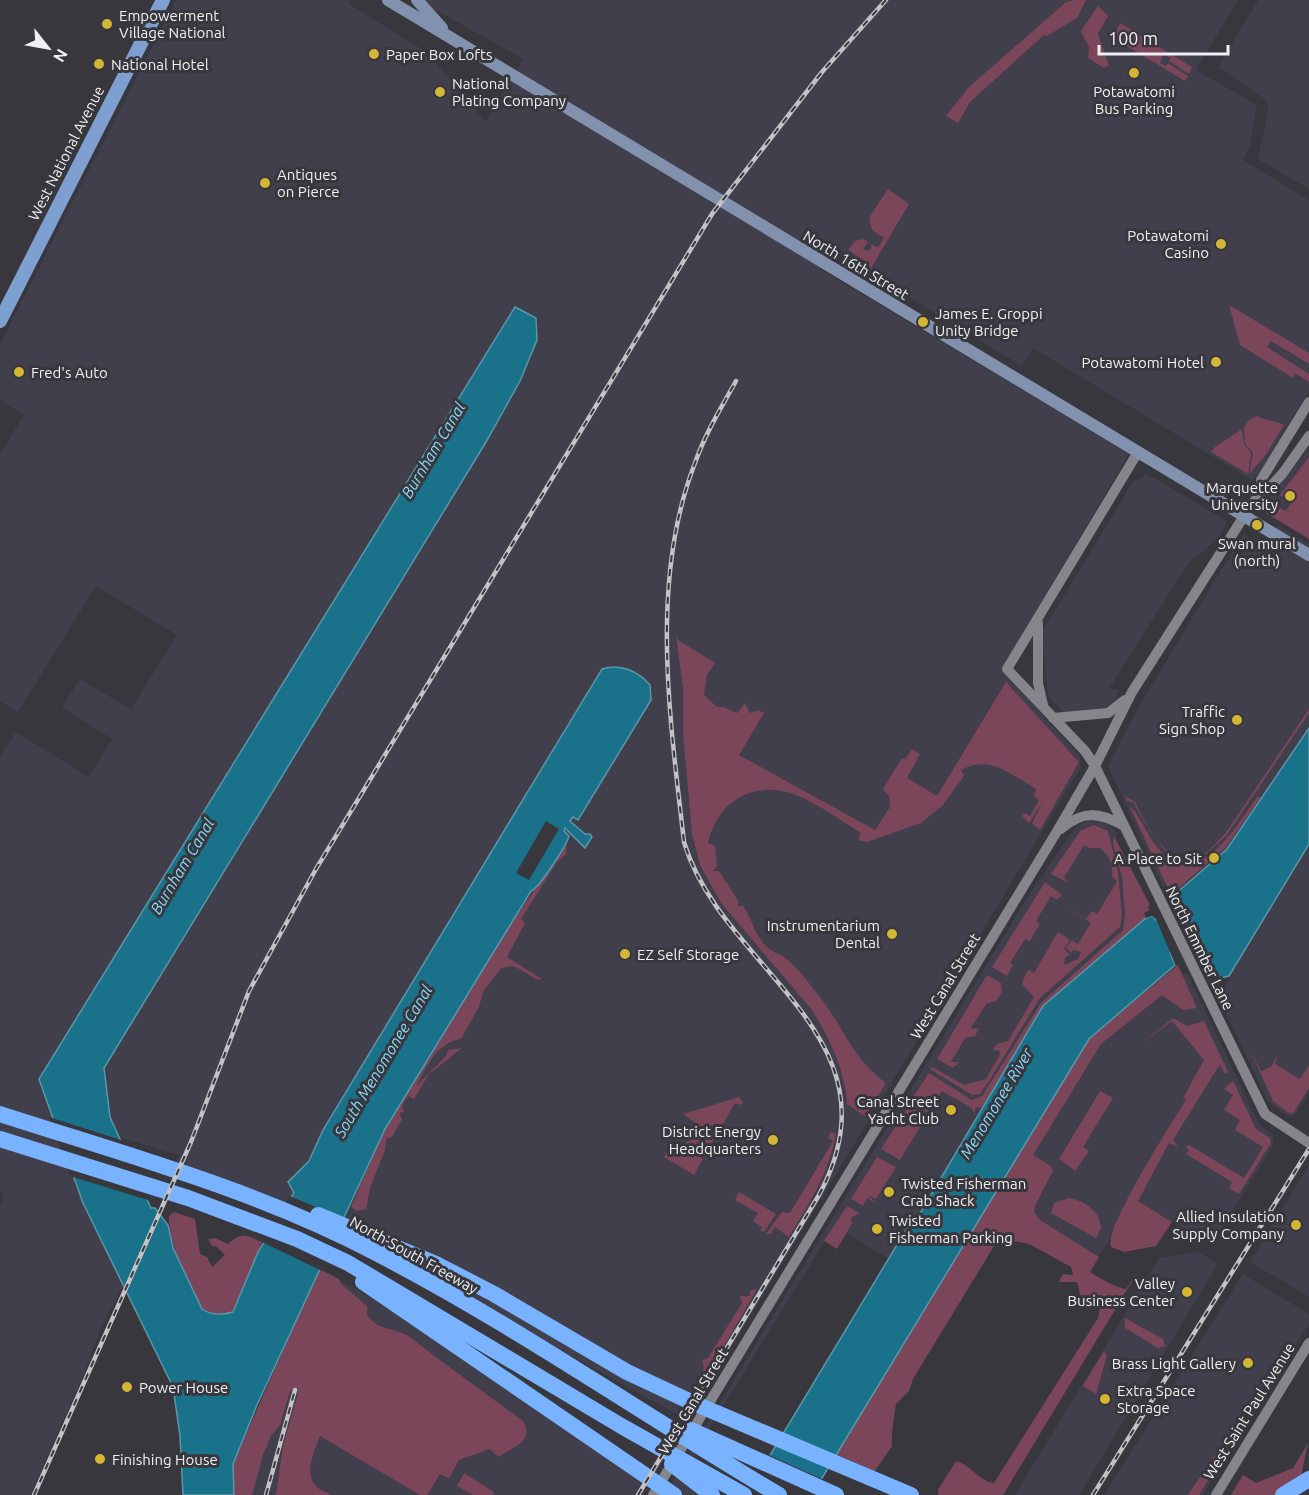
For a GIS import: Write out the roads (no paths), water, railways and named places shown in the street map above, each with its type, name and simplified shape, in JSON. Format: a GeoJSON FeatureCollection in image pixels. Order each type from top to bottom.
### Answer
{"type":"FeatureCollection","features":[{"type":"Feature","properties":{"kind":"highway","name":"North-South Freeway"},"geometry":{"type":"LineString","coordinates":[[0,1114],[251,1196],[374,1251],[620,1396],[779,1495]]}},
{"type":"Feature","properties":{"kind":"highway"},"geometry":{"type":"LineString","coordinates":[[0,1139],[188,1198],[297,1239],[398,1291],[623,1427],[744,1495]]}},
{"type":"Feature","properties":{"kind":"highway"},"geometry":{"type":"LineString","coordinates":[[251,1196],[299,1209],[391,1243],[494,1294],[627,1372],[691,1402],[911,1495]]}},
{"type":"Feature","properties":{"kind":"highway"},"geometry":{"type":"LineString","coordinates":[[297,1239],[674,1495]]}},
{"type":"Feature","properties":{"kind":"highway"},"geometry":{"type":"LineString","coordinates":[[620,1396],[739,1453],[836,1495]]}},
{"type":"Feature","properties":{"kind":"highway"},"geometry":{"type":"LineString","coordinates":[[623,1427],[712,1495]]}},
{"type":"Feature","properties":{"kind":"highway"},"geometry":{"type":"LineString","coordinates":[[1283,1495],[1309,1479]]}},
{"type":"Feature","properties":{"kind":"main road","name":"West National Avenue"},"geometry":{"type":"LineString","coordinates":[[0,321],[163,0]]}},
{"type":"Feature","properties":{"kind":"main road","name":"North 16th Street"},"geometry":{"type":"LineString","coordinates":[[388,0],[1309,555]]}},
{"type":"Feature","properties":{"kind":"main road"},"geometry":{"type":"LineString","coordinates":[[419,2],[451,39]]}},
{"type":"Feature","properties":{"kind":"street","name":"West Canal Street"},"geometry":{"type":"LineString","coordinates":[[1261,492],[1262,480],[1309,402]]}},
{"type":"Feature","properties":{"kind":"street","name":"West Canal Street"},"geometry":{"type":"LineString","coordinates":[[653,1495],[1056,833],[1095,766],[1128,699],[1233,531],[1261,492],[1272,485],[1283,473],[1309,436]]}},
{"type":"Feature","properties":{"kind":"street"},"geometry":{"type":"LineString","coordinates":[[1044,708],[1039,693],[1031,640],[1039,615],[1138,452]]}},
{"type":"Feature","properties":{"kind":"street","name":"North Emmber Lane"},"geometry":{"type":"LineString","coordinates":[[1031,640],[1007,669],[1085,751],[1095,766],[1264,1114],[1309,1143]]}},
{"type":"Feature","properties":{"kind":"street"},"geometry":{"type":"LineString","coordinates":[[1053,718],[1108,713],[1128,699]]}},
{"type":"Feature","properties":{"kind":"street"},"geometry":{"type":"LineString","coordinates":[[1056,833],[1074,819],[1087,814],[1102,815],[1124,826]]}},
{"type":"Feature","properties":{"kind":"street","name":"West Saint Paul Avenue"},"geometry":{"type":"LineString","coordinates":[[1215,1495],[1309,1343]]}},
{"type":"Feature","properties":{"kind":"water"},"geometry":{"type":"Polygon","coordinates":[[[515,307],[536,318],[537,340],[520,381],[486,442],[104,1068],[110,1117],[151,1208],[155,1208],[168,1225],[173,1248],[202,1309],[217,1314],[233,1312],[258,1252],[294,1193],[288,1182],[309,1161],[323,1130],[602,669],[615,667],[634,672],[650,685],[651,700],[578,820],[573,817],[570,821],[592,837],[585,848],[565,828],[564,831],[569,836],[558,857],[531,891],[385,1129],[257,1405],[233,1464],[234,1495],[183,1495],[180,1436],[173,1387],[83,1203],[39,1079],[515,307]]]}},
{"type":"Feature","properties":{"kind":"water","name":"Menomonee River"},"geometry":{"type":"Polygon","coordinates":[[[1309,728],[1309,844],[1229,976],[1216,979],[1194,940],[1170,953],[1175,965],[1089,1039],[819,1483],[746,1495],[909,1225],[915,1222],[1043,1006],[1146,918],[1153,916],[1155,920],[1178,907],[1174,895],[1227,849],[1309,728]]]}},
{"type":"Feature","properties":{"kind":"railway"},"geometry":{"type":"LineString","coordinates":[[34,1495],[191,1142],[249,991],[316,869],[712,214],[822,72],[886,0]]}},
{"type":"Feature","properties":{"kind":"railway"},"geometry":{"type":"LineString","coordinates":[[638,1495],[819,1195],[839,1139],[840,1090],[824,1047],[798,1007],[733,929],[704,888],[684,842],[669,699],[668,602],[672,555],[681,508],[699,452],[736,381]]}},
{"type":"Feature","properties":{"kind":"railway"},"geometry":{"type":"LineString","coordinates":[[1093,1495],[1309,1149]]}},
{"type":"Feature","properties":{"kind":"railway"},"geometry":{"type":"LineString","coordinates":[[266,1495],[295,1390]]}},
{"type":"Feature","properties":{"kind":"place","name":"Empowerment Village National"},"geometry":{"type":"Point","coordinates":[107,24]}},
{"type":"Feature","properties":{"kind":"place","name":"Paper Box Lofts"},"geometry":{"type":"Point","coordinates":[374,54]}},
{"type":"Feature","properties":{"kind":"place","name":"National Hotel"},"geometry":{"type":"Point","coordinates":[99,64]}},
{"type":"Feature","properties":{"kind":"place","name":"Potawatomi Bus Parking"},"geometry":{"type":"Point","coordinates":[1134,73]}},
{"type":"Feature","properties":{"kind":"place","name":"National Plating Company"},"geometry":{"type":"Point","coordinates":[440,92]}},
{"type":"Feature","properties":{"kind":"place","name":"Antiques on Pierce"},"geometry":{"type":"Point","coordinates":[265,183]}},
{"type":"Feature","properties":{"kind":"place","name":"Potawatomi Casino"},"geometry":{"type":"Point","coordinates":[1221,244]}},
{"type":"Feature","properties":{"kind":"place","name":"James E. Groppi Unity Bridge"},"geometry":{"type":"Point","coordinates":[923,322]}},
{"type":"Feature","properties":{"kind":"place","name":"Potawatomi Hotel"},"geometry":{"type":"Point","coordinates":[1216,362]}},
{"type":"Feature","properties":{"kind":"place","name":"Fred's Auto"},"geometry":{"type":"Point","coordinates":[19,372]}},
{"type":"Feature","properties":{"kind":"place","name":"Marquette University"},"geometry":{"type":"Point","coordinates":[1290,496]}},
{"type":"Feature","properties":{"kind":"place","name":"Swan mural (north)"},"geometry":{"type":"Point","coordinates":[1257,525]}},
{"type":"Feature","properties":{"kind":"place","name":"Traffic Sign Shop"},"geometry":{"type":"Point","coordinates":[1237,720]}},
{"type":"Feature","properties":{"kind":"place","name":"A Place to Sit"},"geometry":{"type":"Point","coordinates":[1214,858]}},
{"type":"Feature","properties":{"kind":"place","name":"Instrumentarium Dental"},"geometry":{"type":"Point","coordinates":[892,934]}},
{"type":"Feature","properties":{"kind":"place","name":"EZ Self Storage"},"geometry":{"type":"Point","coordinates":[625,954]}},
{"type":"Feature","properties":{"kind":"place","name":"Canal Street Yacht Club"},"geometry":{"type":"Point","coordinates":[951,1110]}},
{"type":"Feature","properties":{"kind":"place","name":"District Energy Headquarters"},"geometry":{"type":"Point","coordinates":[773,1140]}},
{"type":"Feature","properties":{"kind":"place","name":"Twisted Fisherman Crab Shack"},"geometry":{"type":"Point","coordinates":[889,1192]}},
{"type":"Feature","properties":{"kind":"place","name":"Allied Insulation Supply Company"},"geometry":{"type":"Point","coordinates":[1296,1225]}},
{"type":"Feature","properties":{"kind":"place","name":"Twisted Fisherman Parking"},"geometry":{"type":"Point","coordinates":[877,1229]}},
{"type":"Feature","properties":{"kind":"place","name":"Valley Business Center"},"geometry":{"type":"Point","coordinates":[1187,1292]}},
{"type":"Feature","properties":{"kind":"place","name":"Brass Light Gallery"},"geometry":{"type":"Point","coordinates":[1248,1363]}},
{"type":"Feature","properties":{"kind":"place","name":"Power House"},"geometry":{"type":"Point","coordinates":[127,1387]}},
{"type":"Feature","properties":{"kind":"place","name":"Extra Space Storage"},"geometry":{"type":"Point","coordinates":[1105,1399]}},
{"type":"Feature","properties":{"kind":"place","name":"Finishing House"},"geometry":{"type":"Point","coordinates":[100,1459]}},
{"type":"Feature","properties":{"kind":"water label","name":"Burnham Canal"},"geometry":{"type":"Point","coordinates":[433,450]}},
{"type":"Feature","properties":{"kind":"water label","name":"Burnham Canal"},"geometry":{"type":"Point","coordinates":[182,866]}},
{"type":"Feature","properties":{"kind":"water label","name":"South Menomonee Canal"},"geometry":{"type":"Point","coordinates":[383,1061]}}]}
